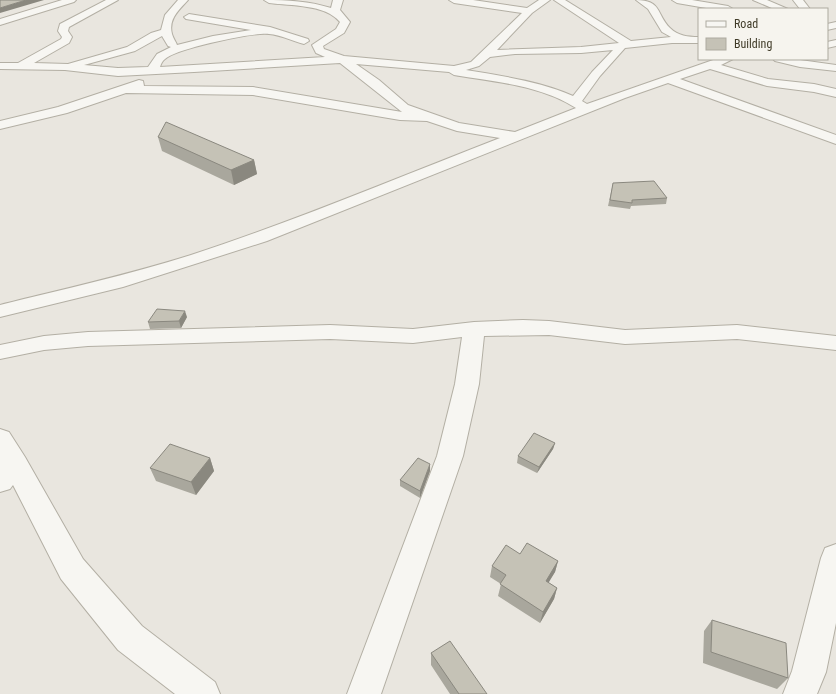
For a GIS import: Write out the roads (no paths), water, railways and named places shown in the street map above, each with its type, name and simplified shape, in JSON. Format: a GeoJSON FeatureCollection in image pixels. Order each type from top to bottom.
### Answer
{"type":"FeatureCollection","features":[{"type":"Feature","properties":{"kind":"street"},"geometry":{"type":"LineString","coordinates":[[0,22],[71,0]]}},
{"type":"Feature","properties":{"kind":"street"},"geometry":{"type":"LineString","coordinates":[[17,67],[65,41],[67,37],[63,31],[64,26],[113,0]]}},
{"type":"Feature","properties":{"kind":"street"},"geometry":{"type":"LineString","coordinates":[[176,49],[168,39],[165,32],[165,24],[169,16],[183,0]]}},
{"type":"Feature","properties":{"kind":"street"},"geometry":{"type":"LineString","coordinates":[[269,0],[314,6],[337,13]]}},
{"type":"Feature","properties":{"kind":"street"},"geometry":{"type":"LineString","coordinates":[[338,0],[335,5],[337,13],[345,22]]}},
{"type":"Feature","properties":{"kind":"street"},"geometry":{"type":"LineString","coordinates":[[454,0],[529,11]]}},
{"type":"Feature","properties":{"kind":"street"},"geometry":{"type":"LineString","coordinates":[[0,66],[65,67],[103,71],[155,70],[360,59],[454,69],[475,64],[487,54],[529,11],[546,0]]}},
{"type":"Feature","properties":{"kind":"street"},"geometry":{"type":"LineString","coordinates":[[559,0],[625,45]]}},
{"type":"Feature","properties":{"kind":"street"},"geometry":{"type":"LineString","coordinates":[[641,0],[655,10],[666,30],[683,40]]}},
{"type":"Feature","properties":{"kind":"street"},"geometry":{"type":"LineString","coordinates":[[677,0],[722,8]]}},
{"type":"Feature","properties":{"kind":"street"},"geometry":{"type":"LineString","coordinates":[[758,0],[780,8]]}},
{"type":"Feature","properties":{"kind":"street"},"geometry":{"type":"LineString","coordinates":[[798,0],[804,8]]}},
{"type":"Feature","properties":{"kind":"street"},"geometry":{"type":"LineString","coordinates":[[189,17],[270,30],[304,41]]}},
{"type":"Feature","properties":{"kind":"street"},"geometry":{"type":"LineString","coordinates":[[291,46],[345,22]]}},
{"type":"Feature","properties":{"kind":"street"},"geometry":{"type":"LineString","coordinates":[[345,22],[340,31],[318,45],[320,51],[342,59],[375,83],[403,108],[464,129],[516,136]]}},
{"type":"Feature","properties":{"kind":"street"},"geometry":{"type":"LineString","coordinates":[[155,70],[153,69],[157,60],[164,54],[176,49],[270,30]]}},
{"type":"Feature","properties":{"kind":"street"},"geometry":{"type":"LineString","coordinates":[[65,67],[131,49],[155,35],[165,32]]}},
{"type":"Feature","properties":{"kind":"street"},"geometry":{"type":"LineString","coordinates":[[487,54],[515,51],[558,52],[683,40],[698,40]]}},
{"type":"Feature","properties":{"kind":"street"},"geometry":{"type":"LineString","coordinates":[[581,105],[592,78],[625,45]]}},
{"type":"Feature","properties":{"kind":"street"},"geometry":{"type":"LineString","coordinates":[[236,66],[277,52]]}},
{"type":"Feature","properties":{"kind":"street"},"geometry":{"type":"LineString","coordinates":[[0,310],[116,283],[196,259],[261,236],[516,136],[581,105],[668,79],[724,60]]}},
{"type":"Feature","properties":{"kind":"street"},"geometry":{"type":"LineString","coordinates":[[783,60],[800,64],[836,68]]}},
{"type":"Feature","properties":{"kind":"street"},"geometry":{"type":"LineString","coordinates":[[710,65],[767,82],[814,88],[836,93]]}},
{"type":"Feature","properties":{"kind":"street"},"geometry":{"type":"LineString","coordinates":[[440,68],[541,89],[581,105]]}},
{"type":"Feature","properties":{"kind":"street"},"geometry":{"type":"LineString","coordinates":[[0,125],[62,110],[194,69]]}},
{"type":"Feature","properties":{"kind":"street"},"geometry":{"type":"LineString","coordinates":[[668,79],[836,140]]}},
{"type":"Feature","properties":{"kind":"street"},"geometry":{"type":"LineString","coordinates":[[126,89],[253,91],[400,116],[426,117]]}},
{"type":"Feature","properties":{"kind":"street"},"geometry":{"type":"LineString","coordinates":[[0,352],[44,343],[88,339],[330,332],[413,336],[474,329],[549,328],[625,337],[737,332],[836,343]]}},
{"type":"Feature","properties":{"kind":"street"},"geometry":{"type":"LineString","coordinates":[[364,694],[450,456],[467,384],[469,357],[474,329]]}},
{"type":"Feature","properties":{"kind":"street"},"geometry":{"type":"LineString","coordinates":[[0,439],[8,473],[72,569],[130,638],[203,694]]}},
{"type":"Feature","properties":{"kind":"street"},"geometry":{"type":"LineString","coordinates":[[800,694],[810,672],[830,603],[836,558]]}}]}
